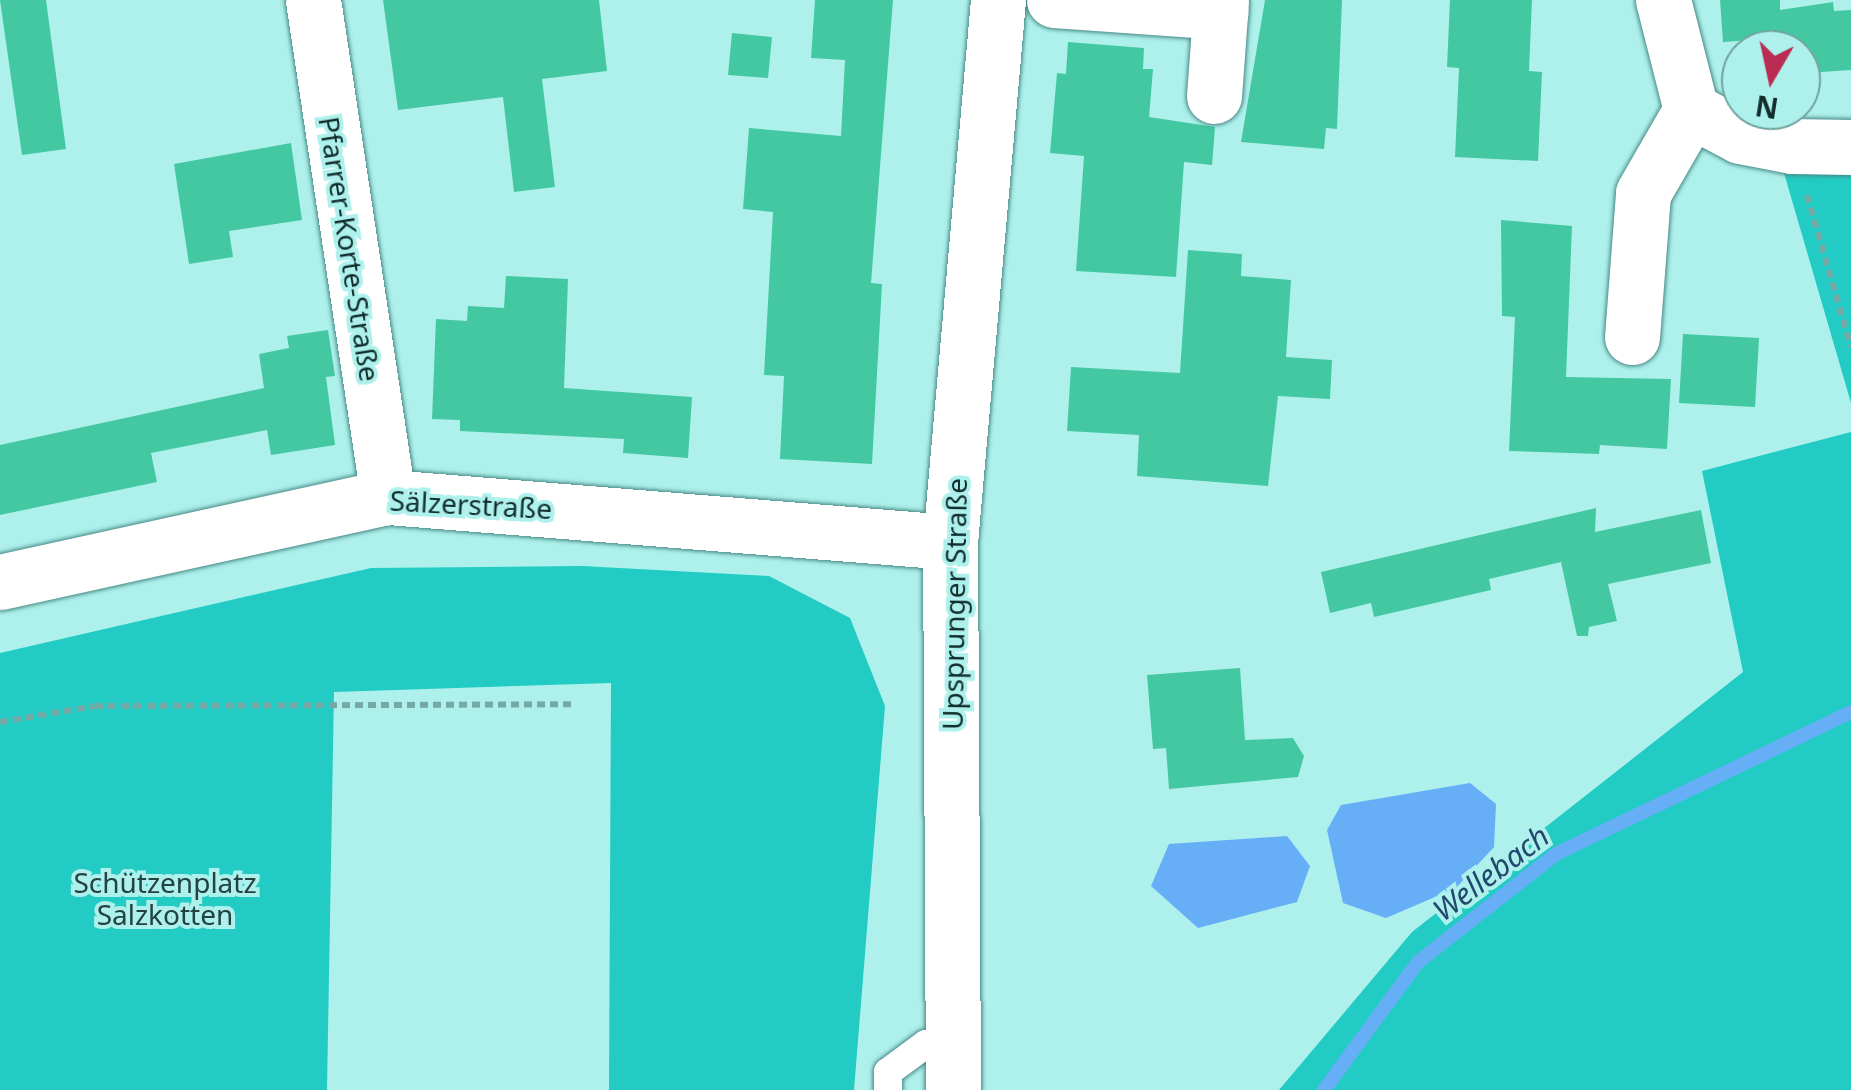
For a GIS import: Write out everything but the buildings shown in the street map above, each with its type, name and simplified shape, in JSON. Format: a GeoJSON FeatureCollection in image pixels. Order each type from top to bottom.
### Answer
{"type":"FeatureCollection","features":[{"type":"Feature","properties":{"kind":"street","name":"Pfarrer-Korte-Straße"},"geometry":{"type":"LineString","coordinates":[[313,0],[388,497]]}},
{"type":"Feature","properties":{"kind":"street","name":"Upsprunger Straße"},"geometry":{"type":"LineString","coordinates":[[953,1066],[950,542],[998,0]]}},
{"type":"Feature","properties":{"kind":"street"},"geometry":{"type":"LineString","coordinates":[[1054,0],[1221,6],[1214,96]]}},
{"type":"Feature","properties":{"kind":"street"},"geometry":{"type":"LineString","coordinates":[[1632,337],[1643,193],[1691,110],[1663,0]]}},
{"type":"Feature","properties":{"kind":"street"},"geometry":{"type":"LineString","coordinates":[[1691,110],[1740,136],[1792,146],[1851,147]]}},
{"type":"Feature","properties":{"kind":"street","name":"Sälzerstraße"},"geometry":{"type":"LineString","coordinates":[[0,582],[388,497],[950,542]]}},
{"type":"Feature","properties":{"kind":"lane"},"geometry":{"type":"LineString","coordinates":[[888,1090],[888,1072],[926,1044],[953,1066]]}},
{"type":"Feature","properties":{"kind":"path"},"geometry":{"type":"LineString","coordinates":[[1792,146],[1851,348]]}},
{"type":"Feature","properties":{"kind":"path"},"geometry":{"type":"LineString","coordinates":[[0,722],[95,706],[573,704]]}},
{"type":"Feature","properties":{"kind":"green space"},"geometry":{"type":"Polygon","coordinates":[[[1784,173],[1851,173],[1851,403],[1784,173]]]}},
{"type":"Feature","properties":{"kind":"green space"},"geometry":{"type":"Polygon","coordinates":[[[1851,432],[1851,1090],[1279,1090],[1412,932],[1743,672],[1702,471],[1851,432]]]}},
{"type":"Feature","properties":{"kind":"green space","name":"Schützenplatz Salzkotten"},"geometry":{"type":"Polygon","coordinates":[[[582,566],[769,576],[850,618],[885,706],[854,1090],[609,1090],[611,683],[334,692],[327,1090],[0,1090],[0,653],[371,568],[582,566]]]}},
{"type":"Feature","properties":{"kind":"shaded area"},"geometry":{"type":"Polygon","coordinates":[[[1470,783],[1496,804],[1494,847],[1456,888],[1386,918],[1343,903],[1327,830],[1341,805],[1470,783]]]}},
{"type":"Feature","properties":{"kind":"shaded area"},"geometry":{"type":"Polygon","coordinates":[[[1287,836],[1310,866],[1297,902],[1198,928],[1151,886],[1169,844],[1287,836]]]}},
{"type":"Feature","properties":{"kind":"waterway","name":"Wellebach"},"geometry":{"type":"LineString","coordinates":[[1324,1090],[1418,962],[1556,854],[1851,712]]}}]}
